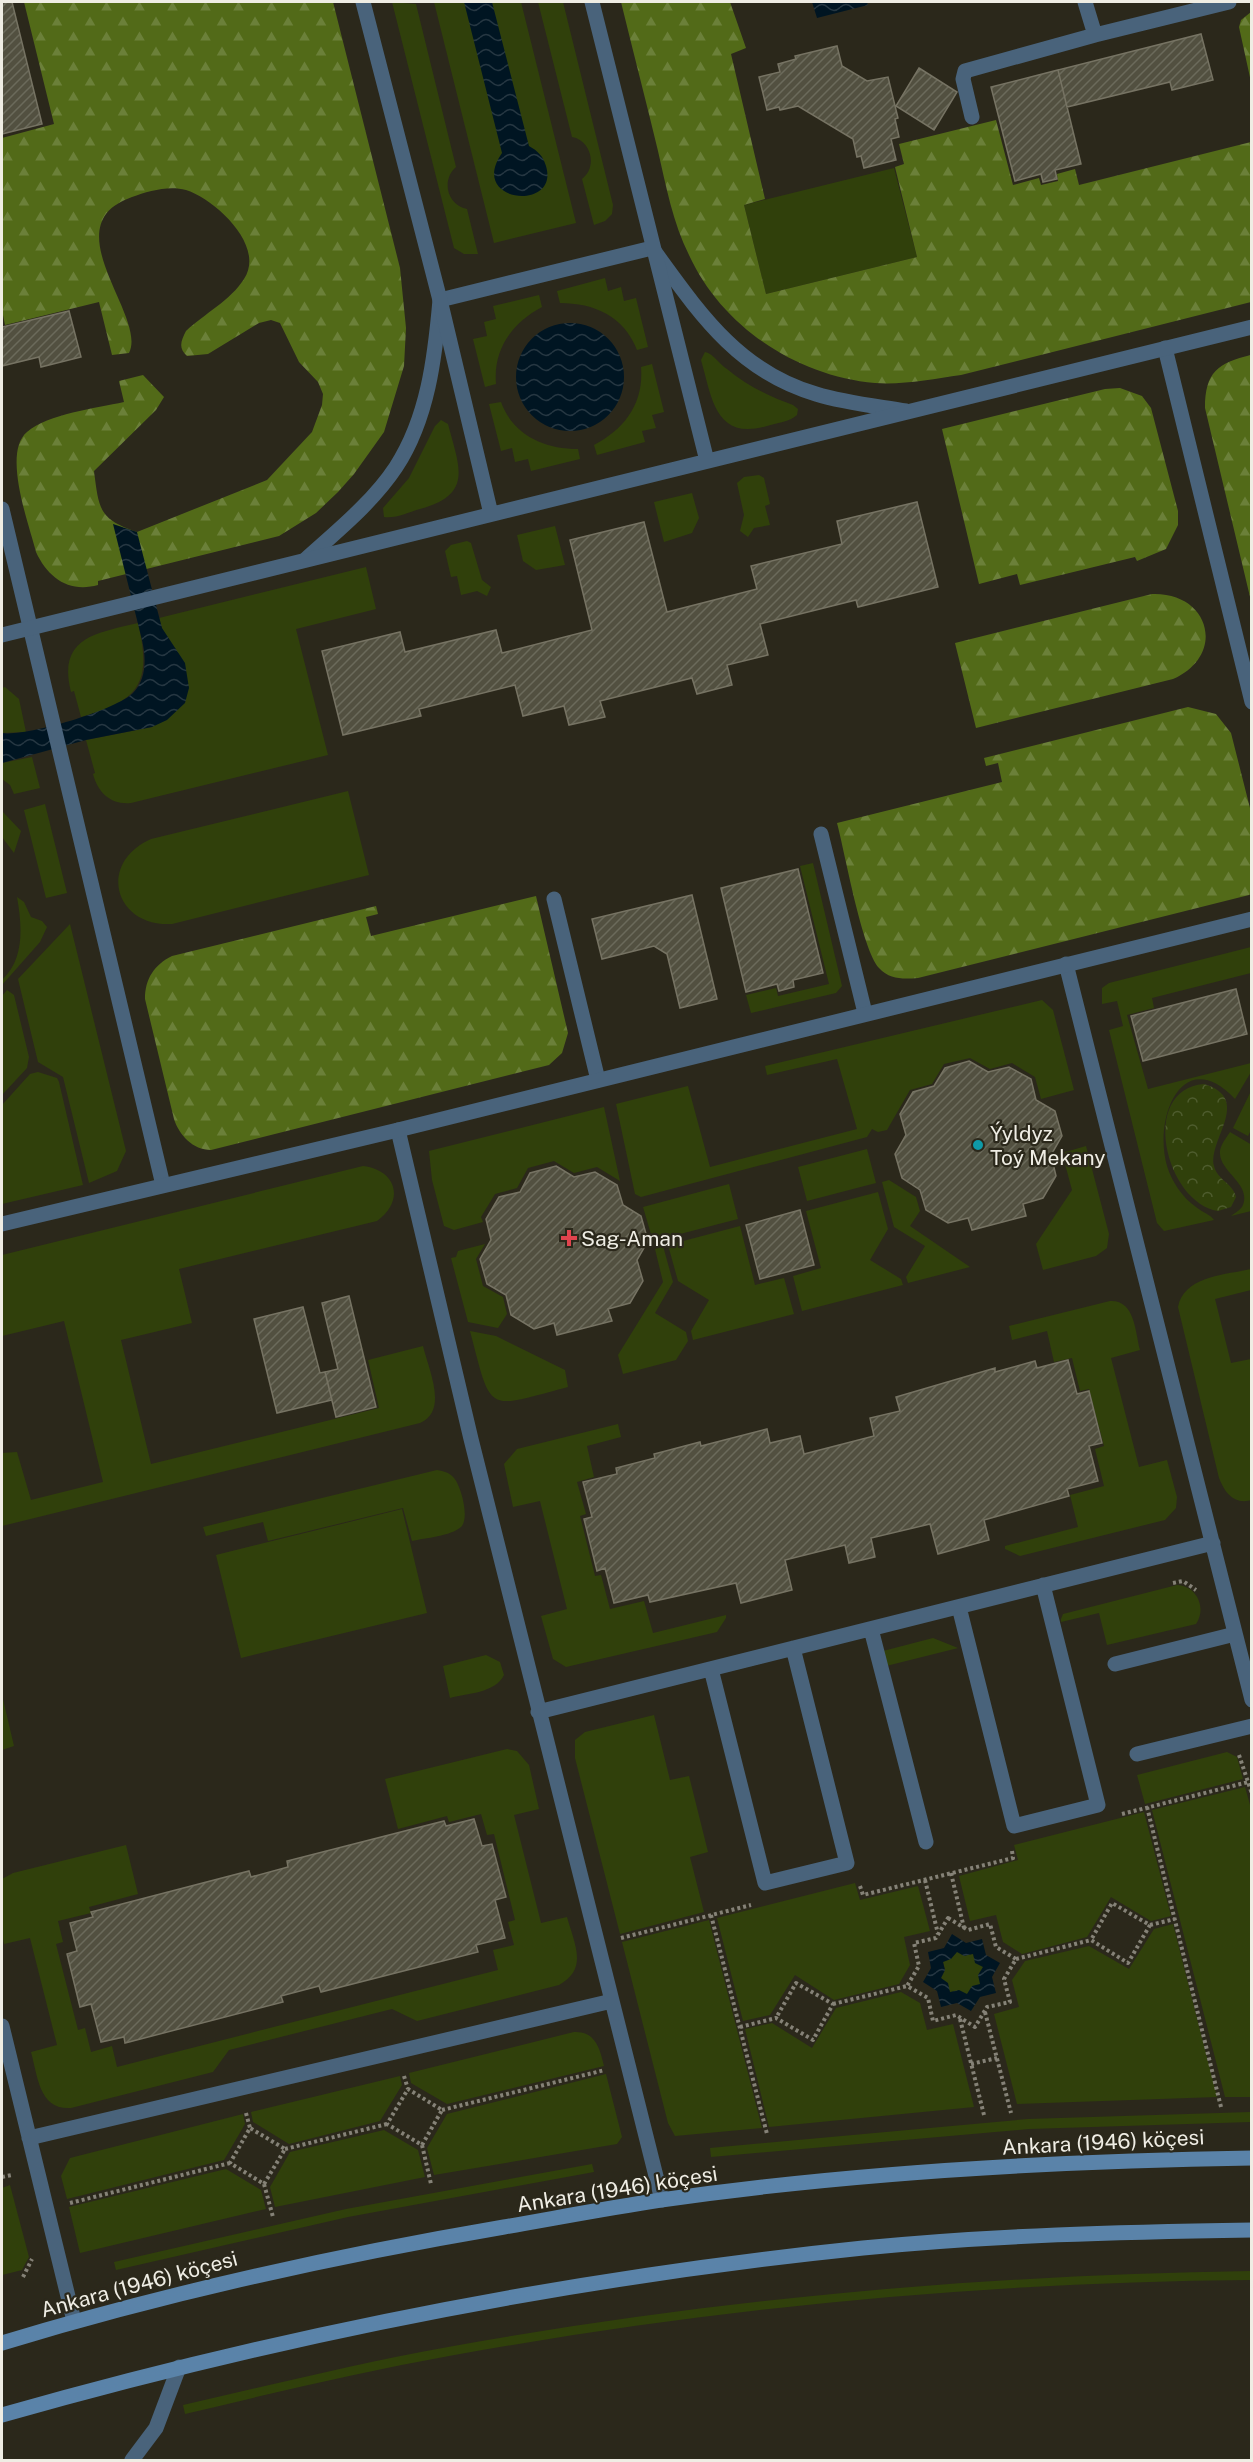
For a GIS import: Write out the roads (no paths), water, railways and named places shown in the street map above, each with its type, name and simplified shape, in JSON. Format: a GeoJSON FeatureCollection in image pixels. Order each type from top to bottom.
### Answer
{"type":"FeatureCollection","features":[{"type":"Feature","properties":{"kind":"main road","name":"Ankara (1946) köçesi"},"geometry":{"type":"LineString","coordinates":[[2,2343],[74,2321],[237,2279],[400,2245],[662,2200],[850,2179],[1046,2164],[1251,2158]]}},
{"type":"Feature","properties":{"kind":"main road"},"geometry":{"type":"LineString","coordinates":[[2,2415],[179,2367],[411,2316],[678,2271],[865,2248],[1051,2234],[1251,2230]]}},
{"type":"Feature","properties":{"kind":"street"},"geometry":{"type":"LineString","coordinates":[[363,2],[440,300],[491,514]]}},
{"type":"Feature","properties":{"kind":"street"},"geometry":{"type":"LineString","coordinates":[[592,2],[707,461]]}},
{"type":"Feature","properties":{"kind":"street"},"geometry":{"type":"LineString","coordinates":[[1085,2],[1095,35]]}},
{"type":"Feature","properties":{"kind":"street"},"geometry":{"type":"LineString","coordinates":[[972,117],[963,79],[965,71],[971,67],[1229,2]]}},
{"type":"Feature","properties":{"kind":"street"},"geometry":{"type":"LineString","coordinates":[[440,300],[652,248]]}},
{"type":"Feature","properties":{"kind":"street"},"geometry":{"type":"LineString","coordinates":[[652,248],[723,340],[754,365],[816,394],[906,411]]}},
{"type":"Feature","properties":{"kind":"street"},"geometry":{"type":"LineString","coordinates":[[306,559],[375,492],[395,468],[412,437],[435,358],[440,300]]}},
{"type":"Feature","properties":{"kind":"street"},"geometry":{"type":"LineString","coordinates":[[2,634],[1251,327]]}},
{"type":"Feature","properties":{"kind":"street"},"geometry":{"type":"LineString","coordinates":[[1165,348],[1251,702]]}},
{"type":"Feature","properties":{"kind":"street"},"geometry":{"type":"LineString","coordinates":[[2,509],[67,772],[163,1185]]}},
{"type":"Feature","properties":{"kind":"street"},"geometry":{"type":"LineString","coordinates":[[821,834],[865,1013]]}},
{"type":"Feature","properties":{"kind":"street"},"geometry":{"type":"LineString","coordinates":[[554,899],[598,1080]]}},
{"type":"Feature","properties":{"kind":"street"},"geometry":{"type":"LineString","coordinates":[[2,1224],[398,1130],[1251,919]]}},
{"type":"Feature","properties":{"kind":"street"},"geometry":{"type":"LineString","coordinates":[[1066,964],[1251,1700]]}},
{"type":"Feature","properties":{"kind":"street"},"geometry":{"type":"LineString","coordinates":[[398,1130],[538,1712],[662,2200]]}},
{"type":"Feature","properties":{"kind":"street"},"geometry":{"type":"LineString","coordinates":[[538,1712],[1213,1543]]}},
{"type":"Feature","properties":{"kind":"street"},"geometry":{"type":"LineString","coordinates":[[959,1607],[1014,1826],[1088,1808],[1098,1805],[1043,1585]]}},
{"type":"Feature","properties":{"kind":"street"},"geometry":{"type":"LineString","coordinates":[[871,1629],[926,1842]]}},
{"type":"Feature","properties":{"kind":"street"},"geometry":{"type":"LineString","coordinates":[[1114,1664],[1235,1634]]}},
{"type":"Feature","properties":{"kind":"street"},"geometry":{"type":"LineString","coordinates":[[711,1669],[765,1883],[836,1866],[846,1863],[793,1648]]}},
{"type":"Feature","properties":{"kind":"street"},"geometry":{"type":"LineString","coordinates":[[1137,1754],[1251,1725]]}},
{"type":"Feature","properties":{"kind":"street"},"geometry":{"type":"LineString","coordinates":[[29,2138],[612,2001]]}},
{"type":"Feature","properties":{"kind":"street"},"geometry":{"type":"LineString","coordinates":[[2,2026],[74,2321]]}},
{"type":"Feature","properties":{"kind":"street"},"geometry":{"type":"LineString","coordinates":[[132,2460],[156,2428],[179,2367]]}},
{"type":"Feature","properties":{"kind":"water"},"geometry":{"type":"Polygon","coordinates":[[[464,2],[492,2],[529,146],[540,154],[546,166],[547,181],[540,190],[529,195],[516,195],[504,191],[496,183],[494,170],[502,153],[464,2]]]}},
{"type":"Feature","properties":{"kind":"water"},"geometry":{"type":"Polygon","coordinates":[[[812,2],[867,2],[868,5],[817,18],[812,2]]]}},
{"type":"Feature","properties":{"kind":"water"},"geometry":{"type":"Polygon","coordinates":[[[570,323],[591,327],[608,339],[620,356],[624,377],[620,398],[608,415],[591,427],[570,431],[549,427],[532,415],[520,398],[516,377],[520,356],[532,339],[549,327],[570,323]]]}},
{"type":"Feature","properties":{"kind":"water"},"geometry":{"type":"Polygon","coordinates":[[[113,524],[137,532],[162,628],[185,663],[189,688],[185,703],[167,720],[152,727],[86,740],[2,763],[2,733],[50,727],[109,707],[133,693],[141,681],[145,661],[143,647],[113,524]]]}},
{"type":"Feature","properties":{"kind":"water"},"geometry":{"type":"Polygon","coordinates":[[[952,1934],[966,1943],[982,1939],[986,1955],[1000,1963],[992,1977],[996,1993],[980,1997],[971,2011],[957,2003],[941,2007],[937,1991],[923,1982],[931,1968],[928,1952],[944,1948],[952,1934]],[[957,1952],[951,1959],[943,1962],[945,1970],[941,1978],[948,1983],[950,1992],[959,1990],[967,1994],[972,1986],[980,1984],[978,1975],[983,1967],[975,1963],[973,1954],[964,1956],[957,1952]]]}},
{"type":"Feature","properties":{"kind":"place","name":"Ýyldyz Toý Mekany"},"geometry":{"type":"Point","coordinates":[978,1145]}},
{"type":"Feature","properties":{"kind":"place","name":"Sag-Aman"},"geometry":{"type":"Point","coordinates":[569,1238]}}]}
